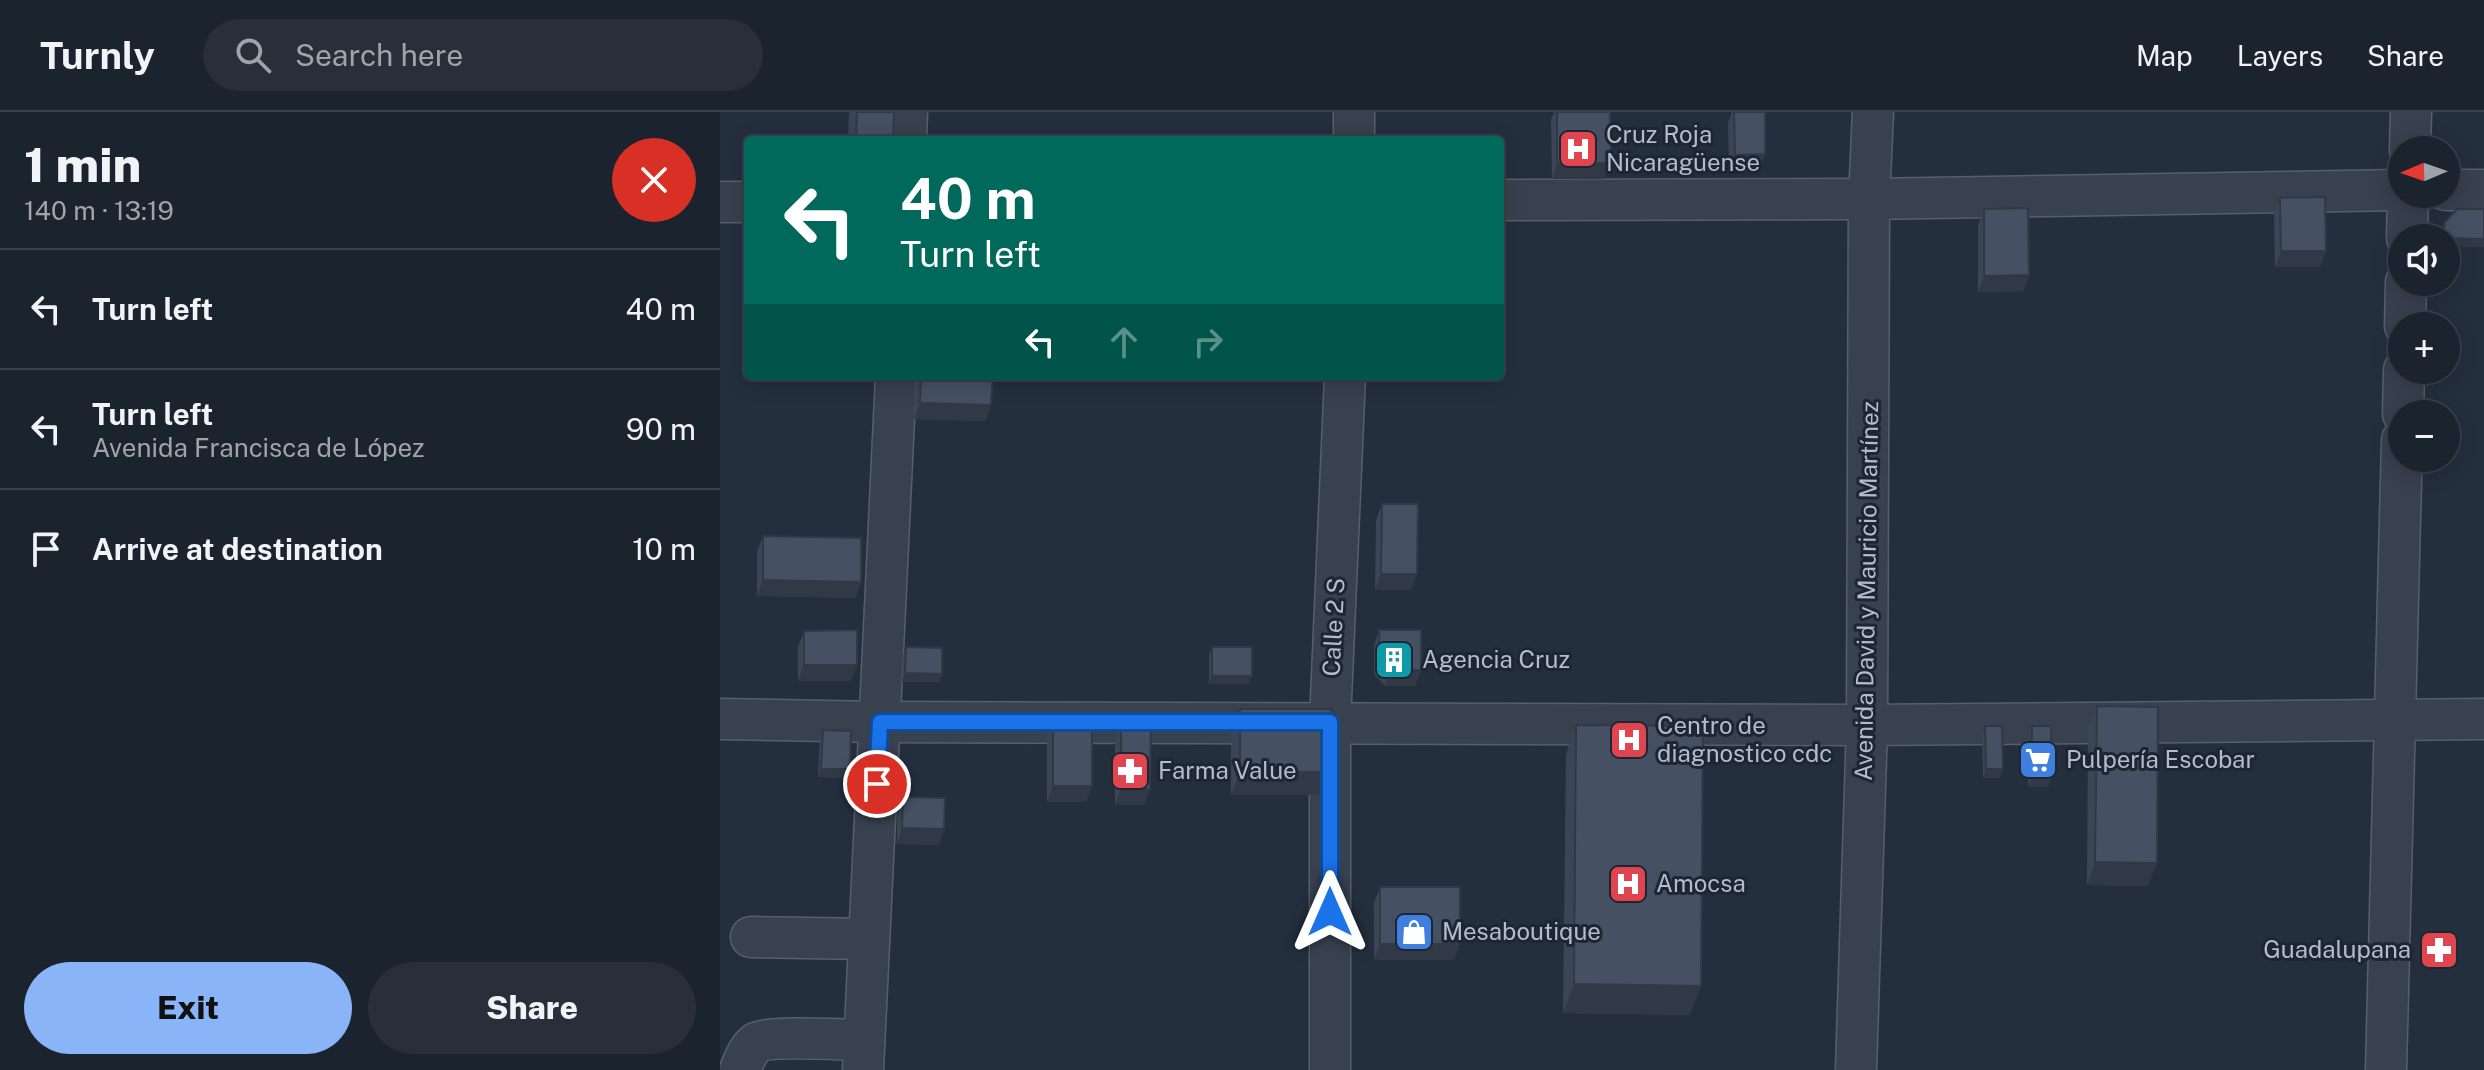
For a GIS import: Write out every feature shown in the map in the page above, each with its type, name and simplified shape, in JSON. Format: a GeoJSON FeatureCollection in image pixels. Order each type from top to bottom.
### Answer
{"type":"FeatureCollection","features":[{"type":"Feature","properties":{"kind":"street"},"geometry":{"type":"LineString","coordinates":[[906,136],[907,112]]}},
{"type":"Feature","properties":{"kind":"street"},"geometry":{"type":"LineString","coordinates":[[1354,112],[1354,136]]}},
{"type":"Feature","properties":{"kind":"street","name":"Avenida David y Mauricio Martínez"},"geometry":{"type":"LineString","coordinates":[[1856,1070],[1867,725],[1869,199],[1873,112]]}},
{"type":"Feature","properties":{"kind":"street"},"geometry":{"type":"LineString","coordinates":[[2410,136],[2411,112]]}},
{"type":"Feature","properties":{"kind":"street"},"geometry":{"type":"LineString","coordinates":[[1504,200],[1869,199],[2388,190]]}},
{"type":"Feature","properties":{"kind":"street"},"geometry":{"type":"LineString","coordinates":[[2460,190],[2484,190]]}},
{"type":"Feature","properties":{"kind":"street"},"geometry":{"type":"LineString","coordinates":[[720,202],[744,202]]}},
{"type":"Feature","properties":{"kind":"street"},"geometry":{"type":"LineString","coordinates":[[740,1070],[757,1042],[775,1039],[863,1055],[896,380]]}},
{"type":"Feature","properties":{"kind":"street","name":"Calle 2 S"},"geometry":{"type":"LineString","coordinates":[[1330,1070],[1330,722],[1345,380]]}},
{"type":"Feature","properties":{"kind":"street"},"geometry":{"type":"LineString","coordinates":[[2386,1070],[2401,472]]}},
{"type":"Feature","properties":{"kind":"street"},"geometry":{"type":"LineString","coordinates":[[720,719],[1867,725],[2484,719]]}},
{"type":"Feature","properties":{"kind":"street"},"geometry":{"type":"LineString","coordinates":[[751,937],[869,939]]}},
{"type":"Feature","properties":{"kind":"building"},"geometry":{"type":"Polygon","coordinates":[[[857,112],[894,112],[893,136],[856,136],[857,112]]]}},
{"type":"Feature","properties":{"kind":"building","name":"Cruz Roja Nicaragüense"},"geometry":{"type":"Polygon","coordinates":[[[1557,112],[1610,112],[1611,163],[1557,163],[1557,112]]]}},
{"type":"Feature","properties":{"kind":"building"},"geometry":{"type":"Polygon","coordinates":[[[1734,112],[1765,112],[1765,154],[1735,155],[1734,112]]]}},
{"type":"Feature","properties":{"kind":"building"},"geometry":{"type":"Polygon","coordinates":[[[2325,197],[2326,251],[2281,251],[2280,198],[2325,197]]]}},
{"type":"Feature","properties":{"kind":"building"},"geometry":{"type":"Polygon","coordinates":[[[2028,208],[2029,275],[1984,276],[1984,209],[2028,208]]]}},
{"type":"Feature","properties":{"kind":"building"},"geometry":{"type":"Polygon","coordinates":[[[2457,209],[2484,209],[2484,239],[2460,238],[2460,224],[2444,223],[2457,209]]]}},
{"type":"Feature","properties":{"kind":"building"},"geometry":{"type":"Polygon","coordinates":[[[921,380],[993,380],[991,405],[920,403],[921,380]]]}},
{"type":"Feature","properties":{"kind":"building"},"geometry":{"type":"Polygon","coordinates":[[[1382,504],[1418,504],[1417,574],[1381,574],[1382,504]]]}},
{"type":"Feature","properties":{"kind":"building"},"geometry":{"type":"Polygon","coordinates":[[[763,536],[861,538],[861,582],[763,580],[763,536]]]}},
{"type":"Feature","properties":{"kind":"building"},"geometry":{"type":"Polygon","coordinates":[[[857,630],[857,665],[804,665],[804,631],[857,630]]]}},
{"type":"Feature","properties":{"kind":"building"},"geometry":{"type":"Polygon","coordinates":[[[1379,630],[1421,630],[1421,670],[1391,670],[1380,658],[1379,630]]]}},
{"type":"Feature","properties":{"kind":"building"},"geometry":{"type":"Polygon","coordinates":[[[906,647],[942,648],[942,674],[905,673],[906,647]]]}},
{"type":"Feature","properties":{"kind":"building"},"geometry":{"type":"Polygon","coordinates":[[[1212,647],[1252,647],[1252,676],[1212,676],[1212,647]]]}},
{"type":"Feature","properties":{"kind":"building"},"geometry":{"type":"Polygon","coordinates":[[[2097,706],[2158,707],[2157,863],[2095,862],[2097,706]]]}},
{"type":"Feature","properties":{"kind":"building"},"geometry":{"type":"Polygon","coordinates":[[[1240,709],[1332,709],[1332,772],[1240,772],[1240,709]]]}},
{"type":"Feature","properties":{"kind":"building"},"geometry":{"type":"Polygon","coordinates":[[[1053,719],[1092,720],[1092,786],[1053,786],[1053,719]]]}},
{"type":"Feature","properties":{"kind":"building","name":"Farma Value"},"geometry":{"type":"Polygon","coordinates":[[[1121,722],[1151,722],[1150,789],[1121,789],[1121,722]]]}},
{"type":"Feature","properties":{"kind":"building","name":"Amocsa"},"geometry":{"type":"Polygon","coordinates":[[[1576,725],[1703,726],[1701,986],[1574,984],[1576,725]]]}},
{"type":"Feature","properties":{"kind":"building"},"geometry":{"type":"Polygon","coordinates":[[[1985,726],[2002,726],[2003,769],[1986,769],[1985,726]]]}},
{"type":"Feature","properties":{"kind":"building","name":"Pulpería Escobar"},"geometry":{"type":"Polygon","coordinates":[[[2032,726],[2051,726],[2051,778],[2031,779],[2032,726]]]}},
{"type":"Feature","properties":{"kind":"building"},"geometry":{"type":"Polygon","coordinates":[[[823,730],[851,731],[850,769],[821,769],[823,730]]]}},
{"type":"Feature","properties":{"kind":"building"},"geometry":{"type":"Polygon","coordinates":[[[903,797],[945,798],[944,829],[902,828],[903,797]]]}},
{"type":"Feature","properties":{"kind":"building","name":"Mesaboutique"},"geometry":{"type":"Polygon","coordinates":[[[1380,887],[1460,887],[1460,944],[1380,944],[1380,887]]]}},
{"type":"Feature","properties":{"kind":"place","name":"Cruz Roja Nicaragüense"},"geometry":{"type":"Point","coordinates":[1578,149]}},
{"type":"Feature","properties":{"kind":"place","name":"Agencia Cruz"},"geometry":{"type":"Point","coordinates":[1394,660]}},
{"type":"Feature","properties":{"kind":"place","name":"Centro de diagnostico cdc"},"geometry":{"type":"Point","coordinates":[1629,740]}},
{"type":"Feature","properties":{"kind":"place","name":"Pulpería Escobar"},"geometry":{"type":"Point","coordinates":[2038,760]}},
{"type":"Feature","properties":{"kind":"place","name":"Farma Value"},"geometry":{"type":"Point","coordinates":[1130,771]}},
{"type":"Feature","properties":{"kind":"place","name":"Amocsa"},"geometry":{"type":"Point","coordinates":[1628,884]}},
{"type":"Feature","properties":{"kind":"place","name":"Mesaboutique"},"geometry":{"type":"Point","coordinates":[1414,932]}},
{"type":"Feature","properties":{"kind":"place","name":"Guadalupana"},"geometry":{"type":"Point","coordinates":[2439,950]}},
{"type":"Feature","properties":{"kind":"route"},"geometry":{"type":"LineString","coordinates":[[877,784],[880,722],[1330,722],[1330,912]]}}]}
